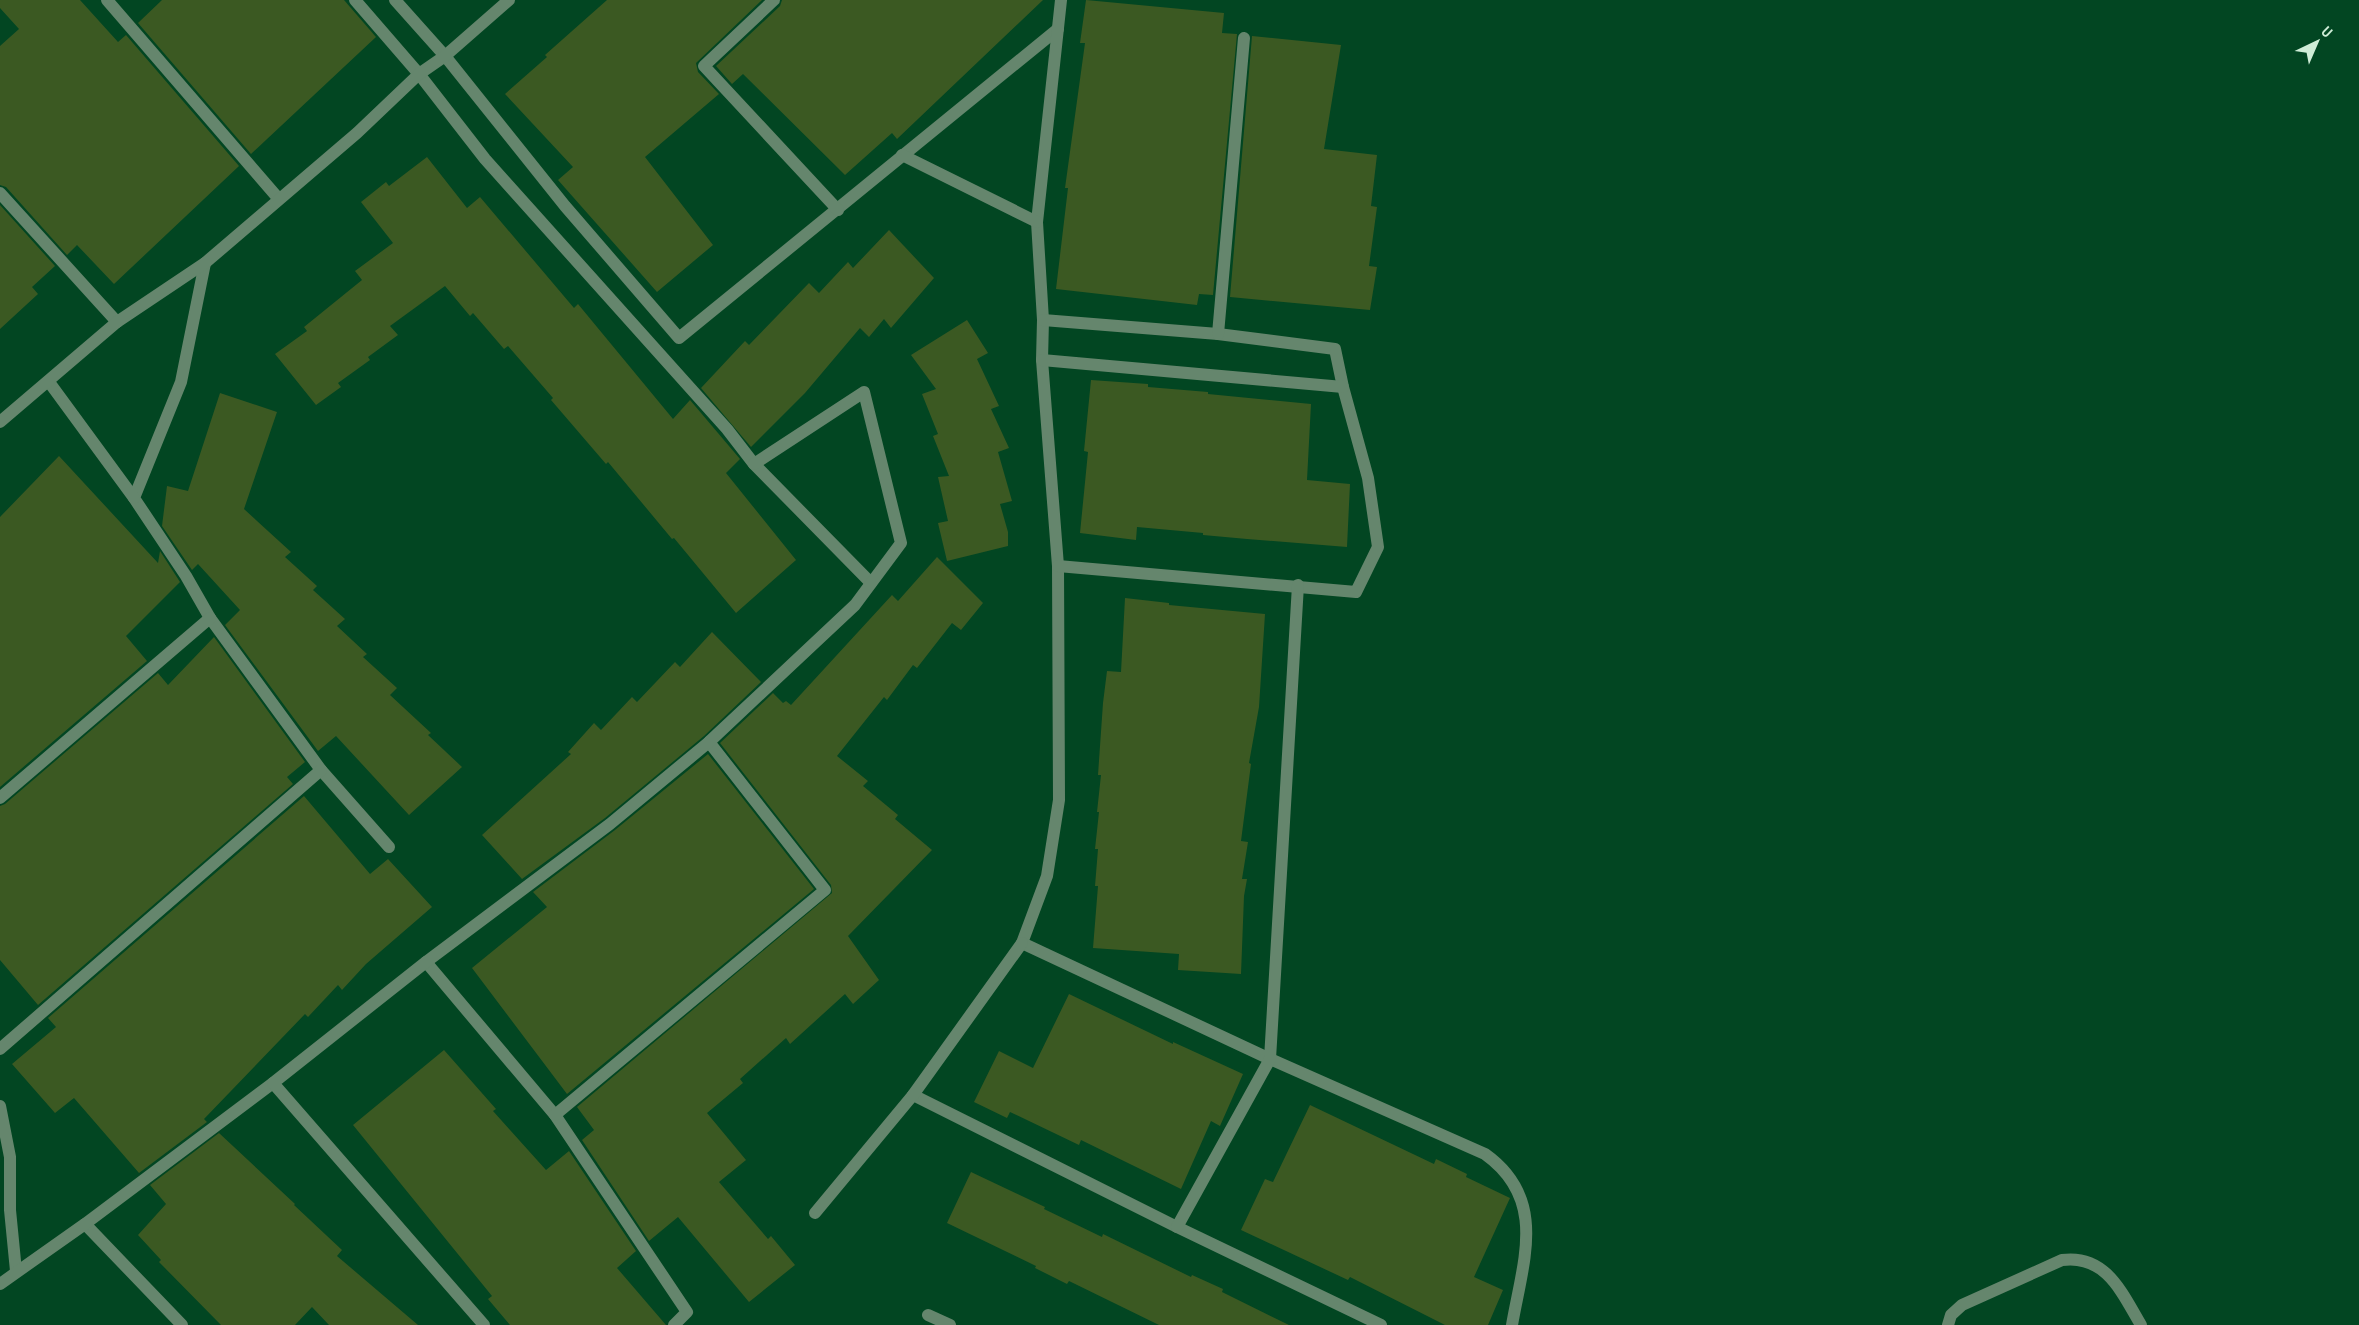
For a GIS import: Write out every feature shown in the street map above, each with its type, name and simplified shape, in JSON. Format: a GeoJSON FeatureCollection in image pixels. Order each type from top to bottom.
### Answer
{"type":"FeatureCollection","features":[{"type":"Feature","properties":{"kind":"street"},"geometry":{"type":"LineString","coordinates":[[106,0],[278,198]]}},
{"type":"Feature","properties":{"kind":"street"},"geometry":{"type":"LineString","coordinates":[[355,0],[419,74],[485,159],[728,429],[753,464],[870,584]]}},
{"type":"Feature","properties":{"kind":"street"},"geometry":{"type":"LineString","coordinates":[[395,0],[444,56],[565,206],[679,338],[1058,29]]}},
{"type":"Feature","properties":{"kind":"street"},"geometry":{"type":"LineString","coordinates":[[0,422],[117,322],[205,263],[278,198],[357,133],[419,74],[444,56],[509,0]]}},
{"type":"Feature","properties":{"kind":"street"},"geometry":{"type":"LineString","coordinates":[[774,0],[704,66],[838,210]]}},
{"type":"Feature","properties":{"kind":"street"},"geometry":{"type":"LineString","coordinates":[[815,1213],[913,1095],[1022,943],[1047,876],[1059,800],[1058,566],[1042,360],[1043,320],[1037,222],[1061,0]]}},
{"type":"Feature","properties":{"kind":"street"},"geometry":{"type":"LineString","coordinates":[[1218,333],[1244,38]]}},
{"type":"Feature","properties":{"kind":"street"},"geometry":{"type":"LineString","coordinates":[[902,155],[1037,222]]}},
{"type":"Feature","properties":{"kind":"street"},"geometry":{"type":"LineString","coordinates":[[0,193],[117,322]]}},
{"type":"Feature","properties":{"kind":"street"},"geometry":{"type":"LineString","coordinates":[[134,498],[181,382],[205,263]]}},
{"type":"Feature","properties":{"kind":"street"},"geometry":{"type":"LineString","coordinates":[[1043,320],[1218,333],[1335,349],[1368,478],[1378,547],[1356,592],[1298,585],[1058,566]]}},
{"type":"Feature","properties":{"kind":"street"},"geometry":{"type":"LineString","coordinates":[[1042,360],[1343,387]]}},
{"type":"Feature","properties":{"kind":"street"},"geometry":{"type":"LineString","coordinates":[[49,382],[134,498],[186,576],[210,618],[321,770],[389,847]]}},
{"type":"Feature","properties":{"kind":"street"},"geometry":{"type":"LineString","coordinates":[[0,1284],[85,1224],[273,1083],[426,962],[610,824],[710,742],[855,605],[901,543],[864,392],[753,464]]}},
{"type":"Feature","properties":{"kind":"street"},"geometry":{"type":"LineString","coordinates":[[1177,1227],[1270,1059],[1298,585]]}},
{"type":"Feature","properties":{"kind":"street"},"geometry":{"type":"LineString","coordinates":[[0,798],[210,618]]}},
{"type":"Feature","properties":{"kind":"street"},"geometry":{"type":"LineString","coordinates":[[555,1115],[825,890],[710,742]]}},
{"type":"Feature","properties":{"kind":"street"},"geometry":{"type":"LineString","coordinates":[[0,1049],[321,770]]}},
{"type":"Feature","properties":{"kind":"street"},"geometry":{"type":"LineString","coordinates":[[1022,943],[1270,1059],[1485,1154],[1500,1165],[1520,1195],[1526,1217],[1527,1236],[1512,1325]]}},
{"type":"Feature","properties":{"kind":"street"},"geometry":{"type":"LineString","coordinates":[[426,962],[555,1115],[687,1312],[674,1325]]}},
{"type":"Feature","properties":{"kind":"street"},"geometry":{"type":"LineString","coordinates":[[273,1083],[484,1325]]}},
{"type":"Feature","properties":{"kind":"street"},"geometry":{"type":"LineString","coordinates":[[913,1095],[1177,1227],[1381,1325]]}},
{"type":"Feature","properties":{"kind":"street"},"geometry":{"type":"LineString","coordinates":[[0,1106],[10,1157],[10,1210],[16,1271]]}},
{"type":"Feature","properties":{"kind":"street"},"geometry":{"type":"LineString","coordinates":[[85,1224],[182,1325]]}},
{"type":"Feature","properties":{"kind":"street"},"geometry":{"type":"LineString","coordinates":[[1947,1325],[1951,1315],[1962,1305],[2062,1260],[2077,1259],[2087,1260],[2104,1271],[2117,1285],[2141,1325]]}},
{"type":"Feature","properties":{"kind":"street"},"geometry":{"type":"LineString","coordinates":[[928,1315],[950,1325]]}},
{"type":"Feature","properties":{"kind":"building"},"geometry":{"type":"Polygon","coordinates":[[[0,0],[80,0],[118,42],[126,35],[239,166],[114,284],[77,245],[67,255],[6,187],[0,185],[0,46],[19,29],[0,8],[0,0]]]}},
{"type":"Feature","properties":{"kind":"building"},"geometry":{"type":"Polygon","coordinates":[[[162,0],[344,0],[376,37],[251,154],[138,23],[162,0]]]}},
{"type":"Feature","properties":{"kind":"building"},"geometry":{"type":"Polygon","coordinates":[[[607,0],[762,0],[696,63],[698,72],[719,94],[645,157],[713,245],[657,292],[558,180],[573,167],[505,94],[607,0]]]}},
{"type":"Feature","properties":{"kind":"building"},"geometry":{"type":"Polygon","coordinates":[[[782,0],[1043,0],[897,139],[892,133],[845,175],[743,74],[732,84],[716,66],[780,6],[782,0]]]}},
{"type":"Feature","properties":{"kind":"building"},"geometry":{"type":"Polygon","coordinates":[[[1086,0],[1224,13],[1222,33],[1237,34],[1213,295],[1199,294],[1197,305],[1056,289],[1068,188],[1065,188],[1085,43],[1080,43],[1086,0]]]}},
{"type":"Feature","properties":{"kind":"building"},"geometry":{"type":"Polygon","coordinates":[[[1252,36],[1341,45],[1324,149],[1377,155],[1371,206],[1377,207],[1369,266],[1377,267],[1370,310],[1230,297],[1252,36]]]}},
{"type":"Feature","properties":{"kind":"building"},"geometry":{"type":"Polygon","coordinates":[[[427,157],[467,208],[480,197],[574,308],[578,304],[673,419],[690,400],[740,459],[726,473],[796,560],[736,613],[608,462],[606,464],[551,400],[553,398],[508,346],[504,349],[473,313],[470,316],[445,286],[390,326],[398,335],[368,357],[370,360],[338,383],[341,387],[316,405],[275,354],[307,331],[304,327],[362,280],[355,271],[393,243],[361,202],[386,182],[389,186],[427,157]]]}},
{"type":"Feature","properties":{"kind":"building"},"geometry":{"type":"Polygon","coordinates":[[[0,205],[55,266],[32,287],[38,294],[0,329],[0,205]]]}},
{"type":"Feature","properties":{"kind":"building"},"geometry":{"type":"Polygon","coordinates":[[[889,230],[934,278],[891,328],[884,319],[869,337],[860,328],[805,393],[751,447],[701,388],[745,341],[749,345],[809,283],[819,293],[848,262],[853,268],[889,230]]]}},
{"type":"Feature","properties":{"kind":"building"},"geometry":{"type":"Polygon","coordinates":[[[967,320],[988,353],[977,359],[999,406],[991,409],[1009,448],[998,452],[1012,501],[1000,504],[1008,532],[1008,546],[947,561],[938,523],[948,521],[938,477],[949,476],[933,436],[938,434],[922,394],[936,389],[911,355],[967,320]]]}},
{"type":"Feature","properties":{"kind":"building"},"geometry":{"type":"Polygon","coordinates":[[[1091,380],[1148,384],[1148,387],[1311,404],[1307,480],[1350,484],[1347,547],[1137,527],[1136,540],[1080,533],[1088,452],[1084,451],[1091,380]]]}},
{"type":"Feature","properties":{"kind":"building"},"geometry":{"type":"Polygon","coordinates":[[[220,393],[277,412],[244,509],[291,552],[285,557],[317,586],[313,590],[345,619],[337,626],[367,654],[363,657],[397,688],[390,695],[431,733],[428,735],[462,767],[409,815],[336,736],[318,751],[225,625],[240,610],[198,564],[192,570],[162,526],[167,486],[188,491],[220,393]]]}},
{"type":"Feature","properties":{"kind":"building"},"geometry":{"type":"Polygon","coordinates":[[[59,456],[158,563],[160,551],[180,582],[126,636],[147,661],[0,787],[0,517],[59,456]]]}},
{"type":"Feature","properties":{"kind":"building"},"geometry":{"type":"Polygon","coordinates":[[[937,557],[983,603],[961,630],[952,623],[917,668],[913,665],[887,700],[884,697],[837,756],[868,781],[863,786],[898,815],[895,819],[932,850],[848,936],[879,980],[853,1004],[845,994],[790,1044],[786,1038],[740,1079],[743,1083],[707,1113],[746,1160],[719,1182],[768,1239],[771,1236],[795,1265],[749,1302],[678,1217],[649,1241],[582,1140],[594,1130],[577,1107],[832,893],[831,885],[720,743],[773,693],[783,703],[786,701],[791,705],[892,595],[898,601],[937,557]]]}},
{"type":"Feature","properties":{"kind":"building"},"geometry":{"type":"Polygon","coordinates":[[[1125,598],[1169,603],[1169,605],[1265,614],[1259,707],[1249,763],[1251,764],[1241,841],[1248,842],[1242,879],[1247,879],[1244,896],[1241,974],[1178,970],[1179,954],[1093,948],[1098,886],[1095,886],[1098,849],[1095,849],[1099,812],[1097,812],[1101,775],[1098,775],[1103,703],[1107,671],[1121,672],[1125,598]]]}},
{"type":"Feature","properties":{"kind":"building"},"geometry":{"type":"Polygon","coordinates":[[[712,632],[761,682],[704,736],[605,818],[522,879],[482,835],[571,754],[568,752],[594,723],[601,730],[632,697],[637,702],[675,662],[680,667],[712,632]]]}},
{"type":"Feature","properties":{"kind":"building"},"geometry":{"type":"Polygon","coordinates":[[[214,637],[305,762],[287,777],[293,784],[38,1005],[0,960],[0,806],[158,673],[168,685],[214,637]]]}},
{"type":"Feature","properties":{"kind":"building"},"geometry":{"type":"Polygon","coordinates":[[[708,754],[814,889],[567,1094],[472,968],[547,907],[533,892],[615,830],[708,754]]]}},
{"type":"Feature","properties":{"kind":"building"},"geometry":{"type":"Polygon","coordinates":[[[304,796],[370,874],[388,859],[432,907],[366,964],[342,990],[338,985],[308,1017],[305,1014],[204,1119],[207,1122],[139,1173],[74,1098],[55,1113],[12,1064],[56,1027],[48,1018],[304,796]]]}},
{"type":"Feature","properties":{"kind":"building"},"geometry":{"type":"Polygon","coordinates":[[[1069,994],[1173,1044],[1173,1042],[1243,1074],[1220,1126],[1211,1121],[1181,1189],[1081,1140],[1079,1145],[1010,1112],[1007,1118],[974,1102],[999,1051],[1033,1068],[1069,994]]]}},
{"type":"Feature","properties":{"kind":"building"},"geometry":{"type":"Polygon","coordinates":[[[444,1050],[496,1109],[493,1111],[546,1170],[569,1151],[636,1251],[617,1268],[666,1325],[510,1325],[488,1299],[492,1296],[353,1125],[444,1050]]]}},
{"type":"Feature","properties":{"kind":"building"},"geometry":{"type":"Polygon","coordinates":[[[1310,1105],[1434,1164],[1436,1159],[1467,1174],[1466,1177],[1510,1198],[1474,1277],[1503,1290],[1488,1325],[1445,1325],[1350,1277],[1348,1280],[1241,1230],[1265,1179],[1273,1182],[1310,1105]]]}},
{"type":"Feature","properties":{"kind":"building"},"geometry":{"type":"Polygon","coordinates":[[[219,1133],[342,1250],[337,1256],[418,1325],[329,1325],[312,1307],[295,1325],[221,1325],[159,1262],[161,1260],[138,1235],[166,1204],[150,1185],[219,1133]]]}},
{"type":"Feature","properties":{"kind":"building"},"geometry":{"type":"Polygon","coordinates":[[[971,1172],[1102,1237],[1103,1234],[1191,1277],[1192,1275],[1223,1289],[1222,1292],[1289,1325],[1159,1325],[1069,1281],[1067,1284],[1035,1268],[1036,1266],[947,1223],[971,1172]]]}}]}
